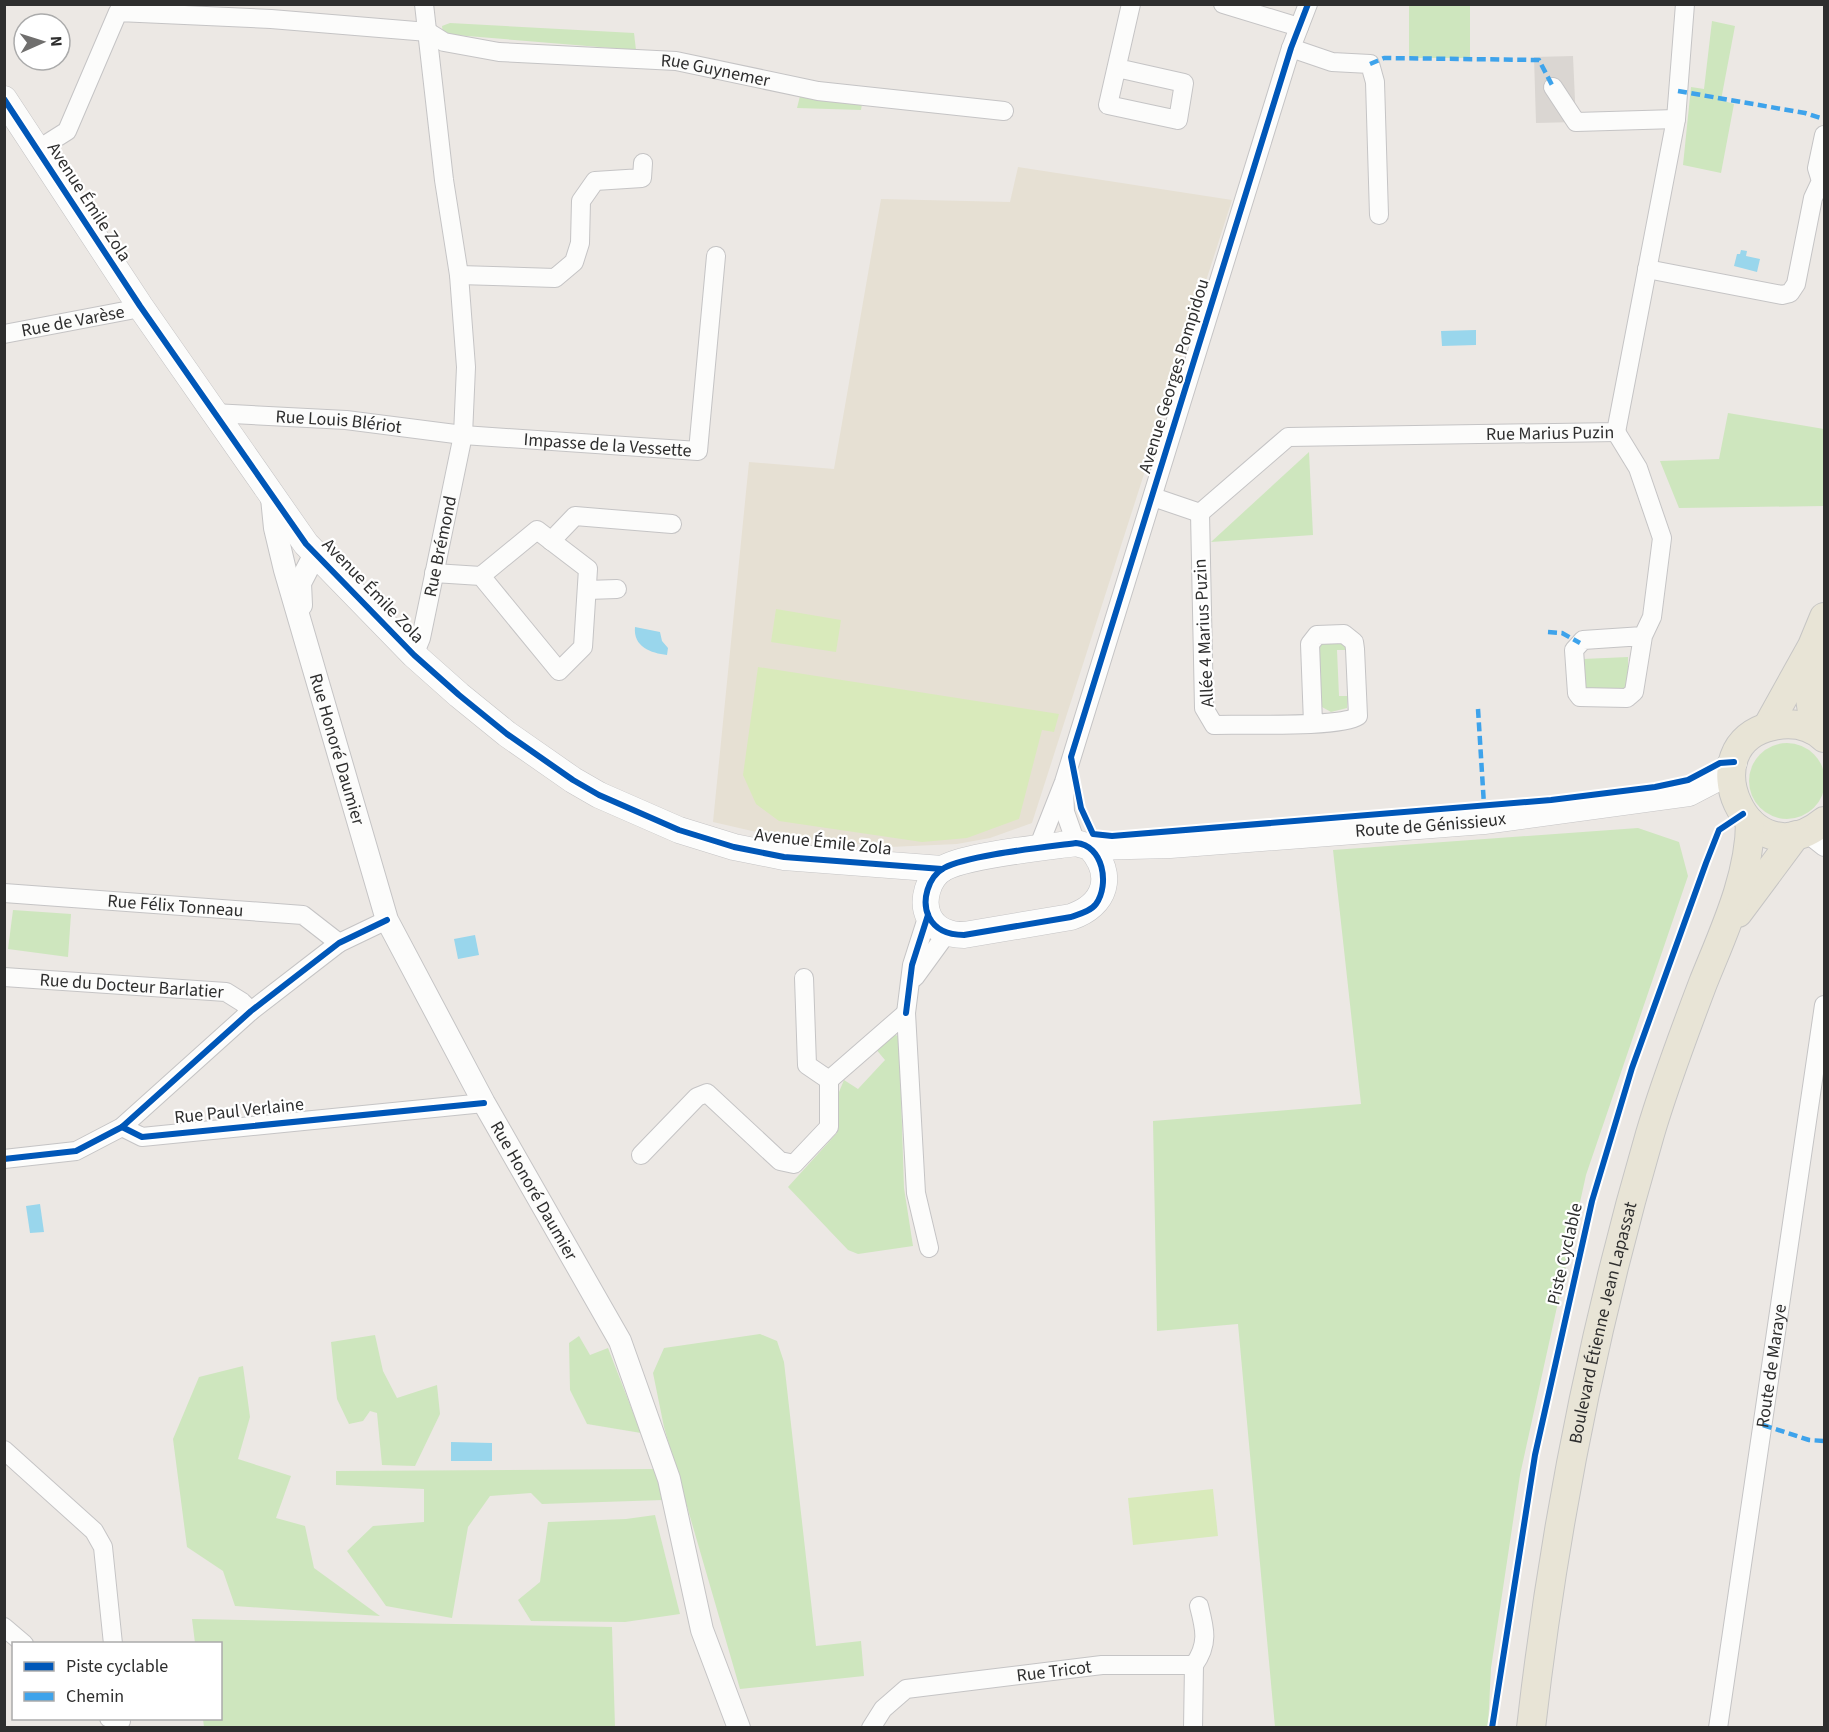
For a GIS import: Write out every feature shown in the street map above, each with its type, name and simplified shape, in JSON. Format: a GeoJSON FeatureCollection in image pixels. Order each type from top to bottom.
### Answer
{"type":"FeatureCollection","features":[{"type":"Feature","properties":{"kind":"main road","name":"Avenue Émile Zola"},"geometry":{"type":"LineString","coordinates":[[4,99],[140,306],[272,498],[310,549],[414,655],[507,734],[573,780],[599,795],[679,830],[734,847],[809,860],[899,865]]}},
{"type":"Feature","properties":{"kind":"main road"},"geometry":{"type":"LineString","coordinates":[[1767,727],[1812,646],[1824,617]]}},
{"type":"Feature","properties":{"kind":"main road"},"geometry":{"type":"LineString","coordinates":[[1812,646],[1809,692],[1820,734]]}},
{"type":"Feature","properties":{"kind":"main road"},"geometry":{"type":"LineString","coordinates":[[1734,762],[1741,747],[1753,735],[1767,727],[1783,723],[1800,725],[1820,734]]}},
{"type":"Feature","properties":{"kind":"main road","name":"Route de Génissieux"},"geometry":{"type":"LineString","coordinates":[[899,865],[942,869],[962,862],[1038,848],[1083,845],[1170,845],[1484,821],[1689,793],[1712,781],[1734,762]]}},
{"type":"Feature","properties":{"kind":"main road","name":"Boulevard Étienne Jean Lapassat"},"geometry":{"type":"LineString","coordinates":[[1530,1728],[1544,1613],[1571,1453],[1605,1297],[1665,1084],[1726,930],[1750,838],[1743,812],[1732,789],[1734,762]]}},
{"type":"Feature","properties":{"kind":"main road","name":"Route de Génissieux"},"geometry":{"type":"LineString","coordinates":[[1689,793],[1743,812]]}},
{"type":"Feature","properties":{"kind":"main road"},"geometry":{"type":"LineString","coordinates":[[1743,812],[1772,833],[1813,834]]}},
{"type":"Feature","properties":{"kind":"main road","name":"Boulevard Étienne Jean Lapassat"},"geometry":{"type":"LineString","coordinates":[[1726,930],[1813,834]]}},
{"type":"Feature","properties":{"kind":"main road"},"geometry":{"type":"LineString","coordinates":[[899,865],[920,885],[927,906],[939,929],[947,933],[964,935],[1071,917],[1086,912],[1096,905],[1102,891],[1103,877],[1100,862],[1083,845]]}},
{"type":"Feature","properties":{"kind":"main road","name":"Route de Génissieux"},"geometry":{"type":"LineString","coordinates":[[1103,877],[1134,858],[1170,845]]}},
{"type":"Feature","properties":{"kind":"main road"},"geometry":{"type":"LineString","coordinates":[[927,906],[928,887],[942,869]]}},
{"type":"Feature","properties":{"kind":"street"},"geometry":{"type":"LineString","coordinates":[[424,4],[444,180],[459,275],[466,367],[464,435]]}},
{"type":"Feature","properties":{"kind":"street"},"geometry":{"type":"LineString","coordinates":[[1117,68],[1131,4]]}},
{"type":"Feature","properties":{"kind":"street"},"geometry":{"type":"LineString","coordinates":[[1223,4],[1299,27]]}},
{"type":"Feature","properties":{"kind":"street","name":"Avenue Georges Pompidou"},"geometry":{"type":"LineString","coordinates":[[1038,848],[1064,782],[1291,48],[1308,4]]}},
{"type":"Feature","properties":{"kind":"street","name":"Rue Marius Puzin"},"geometry":{"type":"LineString","coordinates":[[1200,513],[1288,436],[1616,432],[1676,119],[1685,4]]}},
{"type":"Feature","properties":{"kind":"street"},"geometry":{"type":"LineString","coordinates":[[37,150],[67,131],[119,8]]}},
{"type":"Feature","properties":{"kind":"street","name":"Rue Guynemer"},"geometry":{"type":"LineString","coordinates":[[119,8],[428,32],[444,42],[499,52],[676,61],[818,91],[1004,111]]}},
{"type":"Feature","properties":{"kind":"street"},"geometry":{"type":"LineString","coordinates":[[1291,48],[1332,62],[1370,64],[1375,82],[1379,215]]}},
{"type":"Feature","properties":{"kind":"street"},"geometry":{"type":"LineString","coordinates":[[1552,87],[1576,122],[1676,119]]}},
{"type":"Feature","properties":{"kind":"street"},"geometry":{"type":"LineString","coordinates":[[1647,269],[1782,295],[1790,293],[1796,285],[1813,198],[1823,181],[1817,168],[1824,135]]}},
{"type":"Feature","properties":{"kind":"street"},"geometry":{"type":"LineString","coordinates":[[459,275],[555,278],[574,262],[580,243],[581,201],[595,181],[642,178],[644,163]]}},
{"type":"Feature","properties":{"kind":"street","name":"Impasse de la Vessette"},"geometry":{"type":"LineString","coordinates":[[464,435],[698,451],[716,256]]}},
{"type":"Feature","properties":{"kind":"street","name":"Rue de Varèse"},"geometry":{"type":"LineString","coordinates":[[4,334],[130,310],[140,306]]}},
{"type":"Feature","properties":{"kind":"street","name":"Rue Louis Blériot"},"geometry":{"type":"LineString","coordinates":[[213,413],[346,420],[464,435]]}},
{"type":"Feature","properties":{"kind":"street"},"geometry":{"type":"LineString","coordinates":[[1616,432],[1638,468],[1662,537],[1652,617],[1643,636],[1634,692],[1627,699],[1580,698],[1577,693],[1574,650],[1583,640],[1643,636]]}},
{"type":"Feature","properties":{"kind":"street","name":"Rue Brémond"},"geometry":{"type":"LineString","coordinates":[[414,655],[421,638],[464,435]]}},
{"type":"Feature","properties":{"kind":"street"},"geometry":{"type":"LineString","coordinates":[[1153,497],[1200,513]]}},
{"type":"Feature","properties":{"kind":"street","name":"Rue Honoré Daumier"},"geometry":{"type":"LineString","coordinates":[[272,498],[275,528],[285,570],[387,920],[484,1103],[620,1341],[669,1479],[702,1630],[739,1728]]}},
{"type":"Feature","properties":{"kind":"street","name":"Allée 4 Marius Puzin"},"geometry":{"type":"LineString","coordinates":[[1200,513],[1204,708],[1209,718],[1214,724],[1313,723],[1352,721],[1358,716],[1354,642],[1344,634],[1317,635],[1310,644],[1313,723]]}},
{"type":"Feature","properties":{"kind":"street"},"geometry":{"type":"LineString","coordinates":[[551,541],[575,516],[672,524]]}},
{"type":"Feature","properties":{"kind":"street"},"geometry":{"type":"LineString","coordinates":[[434,573],[481,576],[537,530],[588,570],[583,647],[560,671],[481,576]]}},
{"type":"Feature","properties":{"kind":"street"},"geometry":{"type":"LineString","coordinates":[[285,570],[291,556],[310,549]]}},
{"type":"Feature","properties":{"kind":"street","name":"Rue Honoré Daumier"},"geometry":{"type":"LineString","coordinates":[[302,624],[300,583],[310,549]]}},
{"type":"Feature","properties":{"kind":"street"},"geometry":{"type":"LineString","coordinates":[[586,590],[617,589]]}},
{"type":"Feature","properties":{"kind":"street","name":"Avenue Georges Pompidou"},"geometry":{"type":"LineString","coordinates":[[1064,782],[1065,812],[1083,845]]}},
{"type":"Feature","properties":{"kind":"street","name":"Rue Félix Tonneau"},"geometry":{"type":"LineString","coordinates":[[4,893],[303,915],[339,943]]}},
{"type":"Feature","properties":{"kind":"street"},"geometry":{"type":"LineString","coordinates":[[927,906],[912,965],[906,1013],[916,1192],[929,1248]]}},
{"type":"Feature","properties":{"kind":"street","name":"Rue du Docteur Barlatier"},"geometry":{"type":"LineString","coordinates":[[122,1127],[251,1011],[339,943],[387,920]]}},
{"type":"Feature","properties":{"kind":"street"},"geometry":{"type":"LineString","coordinates":[[911,984],[920,968],[947,933]]}},
{"type":"Feature","properties":{"kind":"street","name":"Rue du Docteur Barlatier"},"geometry":{"type":"LineString","coordinates":[[4,976],[226,992],[251,1011]]}},
{"type":"Feature","properties":{"kind":"street"},"geometry":{"type":"LineString","coordinates":[[804,978],[807,1065],[829,1080]]}},
{"type":"Feature","properties":{"kind":"street","name":"Route de Maraye"},"geometry":{"type":"LineString","coordinates":[[1718,1728],[1824,1005]]}},
{"type":"Feature","properties":{"kind":"street"},"geometry":{"type":"LineString","coordinates":[[829,1080],[906,1013]]}},
{"type":"Feature","properties":{"kind":"street"},"geometry":{"type":"LineString","coordinates":[[641,1155],[697,1097],[707,1093],[780,1161],[794,1164],[830,1127],[829,1080]]}},
{"type":"Feature","properties":{"kind":"street","name":"Rue Paul Verlaine"},"geometry":{"type":"LineString","coordinates":[[122,1127],[142,1137],[484,1103]]}},
{"type":"Feature","properties":{"kind":"street"},"geometry":{"type":"LineString","coordinates":[[4,1159],[76,1151],[122,1127]]}},
{"type":"Feature","properties":{"kind":"street"},"geometry":{"type":"LineString","coordinates":[[4,1450],[94,1531],[103,1547],[113,1642]]}},
{"type":"Feature","properties":{"kind":"street"},"geometry":{"type":"LineString","coordinates":[[1193,1728],[1194,1665],[1204,1652],[1206,1633],[1199,1606]]}},
{"type":"Feature","properties":{"kind":"street"},"geometry":{"type":"LineString","coordinates":[[4,1627],[22,1642]]}},
{"type":"Feature","properties":{"kind":"street","name":"Rue Tricot"},"geometry":{"type":"LineString","coordinates":[[871,1728],[883,1709],[906,1689],[1101,1665],[1194,1665]]}},
{"type":"Feature","properties":{"kind":"shaded area"},"geometry":{"type":"Polygon","coordinates":[[[1573,56],[1576,122],[1536,123],[1534,57],[1573,56]]]}},
{"type":"Feature","properties":{"kind":"shaded area"},"geometry":{"type":"Polygon","coordinates":[[[1018,167],[1232,200],[1032,823],[990,838],[957,844],[890,847],[793,838],[790,834],[778,831],[770,835],[713,822],[749,462],[834,469],[881,199],[1010,202],[1018,167]]]}},
{"type":"Feature","properties":{"kind":"green space"},"geometry":{"type":"Polygon","coordinates":[[[1409,5],[1470,5],[1470,58],[1409,58],[1409,5]]]}},
{"type":"Feature","properties":{"kind":"green space"},"geometry":{"type":"Polygon","coordinates":[[[1712,21],[1735,26],[1721,100],[1734,104],[1721,173],[1683,165],[1691,87],[1704,89],[1712,21]]]}},
{"type":"Feature","properties":{"kind":"green space"},"geometry":{"type":"Polygon","coordinates":[[[450,23],[634,33],[636,50],[443,34],[442,26],[450,23]]]}},
{"type":"Feature","properties":{"kind":"green space"},"geometry":{"type":"Polygon","coordinates":[[[800,96],[862,104],[861,110],[797,108],[800,96]]]}},
{"type":"Feature","properties":{"kind":"green space"},"geometry":{"type":"Polygon","coordinates":[[[1728,413],[1824,429],[1824,506],[1679,508],[1660,461],[1719,459],[1728,413]]]}},
{"type":"Feature","properties":{"kind":"green space"},"geometry":{"type":"Polygon","coordinates":[[[1309,452],[1313,535],[1211,542],[1309,452]]]}},
{"type":"Feature","properties":{"kind":"green space"},"geometry":{"type":"Polygon","coordinates":[[[776,609],[841,620],[836,652],[771,642],[776,609]]]}},
{"type":"Feature","properties":{"kind":"green space"},"geometry":{"type":"Polygon","coordinates":[[[1344,640],[1348,650],[1337,650],[1339,696],[1348,696],[1347,708],[1331,712],[1322,707],[1318,652],[1322,643],[1344,640]]]}},
{"type":"Feature","properties":{"kind":"green space"},"geometry":{"type":"Polygon","coordinates":[[[1628,657],[1628,682],[1624,690],[1588,692],[1582,688],[1583,659],[1628,657]]]}},
{"type":"Feature","properties":{"kind":"green space"},"geometry":{"type":"Polygon","coordinates":[[[758,667],[1059,714],[1054,732],[1042,730],[1019,819],[967,838],[922,842],[779,821],[756,804],[743,775],[758,667]]]}},
{"type":"Feature","properties":{"kind":"green space"},"geometry":{"type":"Polygon","coordinates":[[[1787,743],[1801,746],[1814,754],[1822,767],[1825,781],[1822,795],[1814,808],[1801,816],[1787,819],[1773,816],[1760,808],[1752,795],[1749,781],[1752,767],[1760,754],[1773,746],[1787,743]]]}},
{"type":"Feature","properties":{"kind":"green space"},"geometry":{"type":"Polygon","coordinates":[[[1638,828],[1679,842],[1688,876],[1586,1175],[1520,1475],[1491,1668],[1488,1727],[1275,1727],[1238,1324],[1157,1331],[1153,1121],[1361,1104],[1333,850],[1638,828]]]}},
{"type":"Feature","properties":{"kind":"green space"},"geometry":{"type":"Polygon","coordinates":[[[13,910],[71,914],[68,957],[8,949],[13,910]]]}},
{"type":"Feature","properties":{"kind":"green space"},"geometry":{"type":"Polygon","coordinates":[[[891,1034],[899,1036],[904,1188],[913,1246],[858,1254],[848,1250],[788,1187],[837,1133],[839,1092],[844,1080],[858,1089],[885,1060],[875,1048],[891,1034]]]}},
{"type":"Feature","properties":{"kind":"green space"},"geometry":{"type":"Polygon","coordinates":[[[760,1334],[777,1341],[784,1362],[816,1646],[861,1641],[864,1676],[740,1689],[664,1427],[653,1373],[664,1348],[760,1334]]]}},
{"type":"Feature","properties":{"kind":"green space"},"geometry":{"type":"Polygon","coordinates":[[[375,1335],[383,1371],[397,1398],[437,1385],[440,1414],[415,1466],[382,1465],[377,1413],[370,1411],[363,1421],[349,1424],[337,1399],[331,1342],[375,1335]]]}},
{"type":"Feature","properties":{"kind":"green space"},"geometry":{"type":"Polygon","coordinates":[[[579,1336],[590,1355],[608,1348],[641,1433],[587,1424],[570,1390],[569,1343],[579,1336]]]}},
{"type":"Feature","properties":{"kind":"green space"},"geometry":{"type":"Polygon","coordinates":[[[243,1366],[250,1417],[238,1459],[291,1476],[276,1518],[305,1526],[314,1568],[380,1616],[235,1606],[223,1571],[187,1547],[173,1439],[199,1377],[243,1366]]]}},
{"type":"Feature","properties":{"kind":"green space"},"geometry":{"type":"Polygon","coordinates":[[[654,1469],[663,1500],[542,1504],[531,1493],[490,1496],[468,1527],[452,1618],[386,1606],[347,1551],[373,1526],[424,1522],[424,1489],[336,1485],[336,1471],[654,1469]]]}},
{"type":"Feature","properties":{"kind":"green space"},"geometry":{"type":"Polygon","coordinates":[[[1213,1489],[1218,1536],[1133,1545],[1128,1498],[1213,1489]]]}},
{"type":"Feature","properties":{"kind":"green space"},"geometry":{"type":"Polygon","coordinates":[[[655,1515],[680,1614],[625,1622],[531,1621],[518,1600],[540,1582],[548,1522],[626,1519],[655,1515]]]}},
{"type":"Feature","properties":{"kind":"green space"},"geometry":{"type":"Polygon","coordinates":[[[192,1619],[612,1627],[615,1727],[204,1727],[203,1720],[222,1720],[222,1642],[195,1642],[192,1619]]]}},
{"type":"Feature","properties":{"kind":"water"},"geometry":{"type":"Polygon","coordinates":[[[1741,250],[1747,251],[1746,256],[1760,259],[1757,272],[1734,266],[1737,254],[1740,254],[1741,250]]]}},
{"type":"Feature","properties":{"kind":"water"},"geometry":{"type":"Polygon","coordinates":[[[1476,330],[1476,345],[1442,346],[1441,331],[1476,330]]]}},
{"type":"Feature","properties":{"kind":"water"},"geometry":{"type":"Polygon","coordinates":[[[635,627],[660,632],[662,641],[668,648],[667,655],[644,648],[637,640],[635,627]]]}},
{"type":"Feature","properties":{"kind":"water"},"geometry":{"type":"Polygon","coordinates":[[[475,935],[479,955],[458,959],[454,939],[475,935]]]}},
{"type":"Feature","properties":{"kind":"water"},"geometry":{"type":"Polygon","coordinates":[[[40,1204],[44,1232],[30,1233],[26,1206],[40,1204]]]}},
{"type":"Feature","properties":{"kind":"water"},"geometry":{"type":"Polygon","coordinates":[[[451,1442],[492,1443],[492,1461],[451,1461],[451,1442]]]}},
{"type":"Feature","properties":{"kind":"marked path"},"geometry":{"type":"LineString","coordinates":[[1370,64],[1384,58],[1539,60],[1553,87]]}},
{"type":"Feature","properties":{"kind":"marked path"},"geometry":{"type":"LineString","coordinates":[[1678,91],[1805,113],[1824,119]]}},
{"type":"Feature","properties":{"kind":"marked path"},"geometry":{"type":"LineString","coordinates":[[1548,632],[1562,633],[1580,643]]}},
{"type":"Feature","properties":{"kind":"marked path"},"geometry":{"type":"LineString","coordinates":[[1478,709],[1484,805]]}},
{"type":"Feature","properties":{"kind":"marked path"},"geometry":{"type":"LineString","coordinates":[[1763,1425],[1809,1440],[1824,1441]]}},
{"type":"Feature","properties":{"kind":"cycle path"},"geometry":{"type":"LineString","coordinates":[[1308,4],[1291,48],[1071,757],[1081,808],[1093,834],[1112,836],[1551,800],[1655,787],[1688,780],[1720,763],[1734,762]]}},
{"type":"Feature","properties":{"kind":"cycle path"},"geometry":{"type":"LineString","coordinates":[[4,99],[140,306],[306,544],[414,655],[459,695],[507,734],[573,780],[599,795],[679,830],[734,847],[784,857],[942,869]]}},
{"type":"Feature","properties":{"kind":"cycle path","name":"Piste Cyclable"},"geometry":{"type":"LineString","coordinates":[[1492,1728],[1535,1455],[1592,1201],[1632,1068],[1706,863],[1719,830],[1743,814]]}},
{"type":"Feature","properties":{"kind":"cycle path"},"geometry":{"type":"LineString","coordinates":[[1076,843],[1085,845],[1098,858],[1103,876],[1100,896],[1096,904],[1088,910],[1071,917],[964,935],[944,931],[935,926],[929,917],[926,897],[930,883],[944,868],[988,855],[1076,843]]}},
{"type":"Feature","properties":{"kind":"cycle path"},"geometry":{"type":"LineString","coordinates":[[906,1013],[912,965],[928,915]]}},
{"type":"Feature","properties":{"kind":"cycle path"},"geometry":{"type":"LineString","coordinates":[[4,1159],[76,1151],[122,1127],[251,1011],[339,943],[387,920]]}},
{"type":"Feature","properties":{"kind":"cycle path"},"geometry":{"type":"LineString","coordinates":[[122,1127],[142,1137],[484,1103]]}}]}
